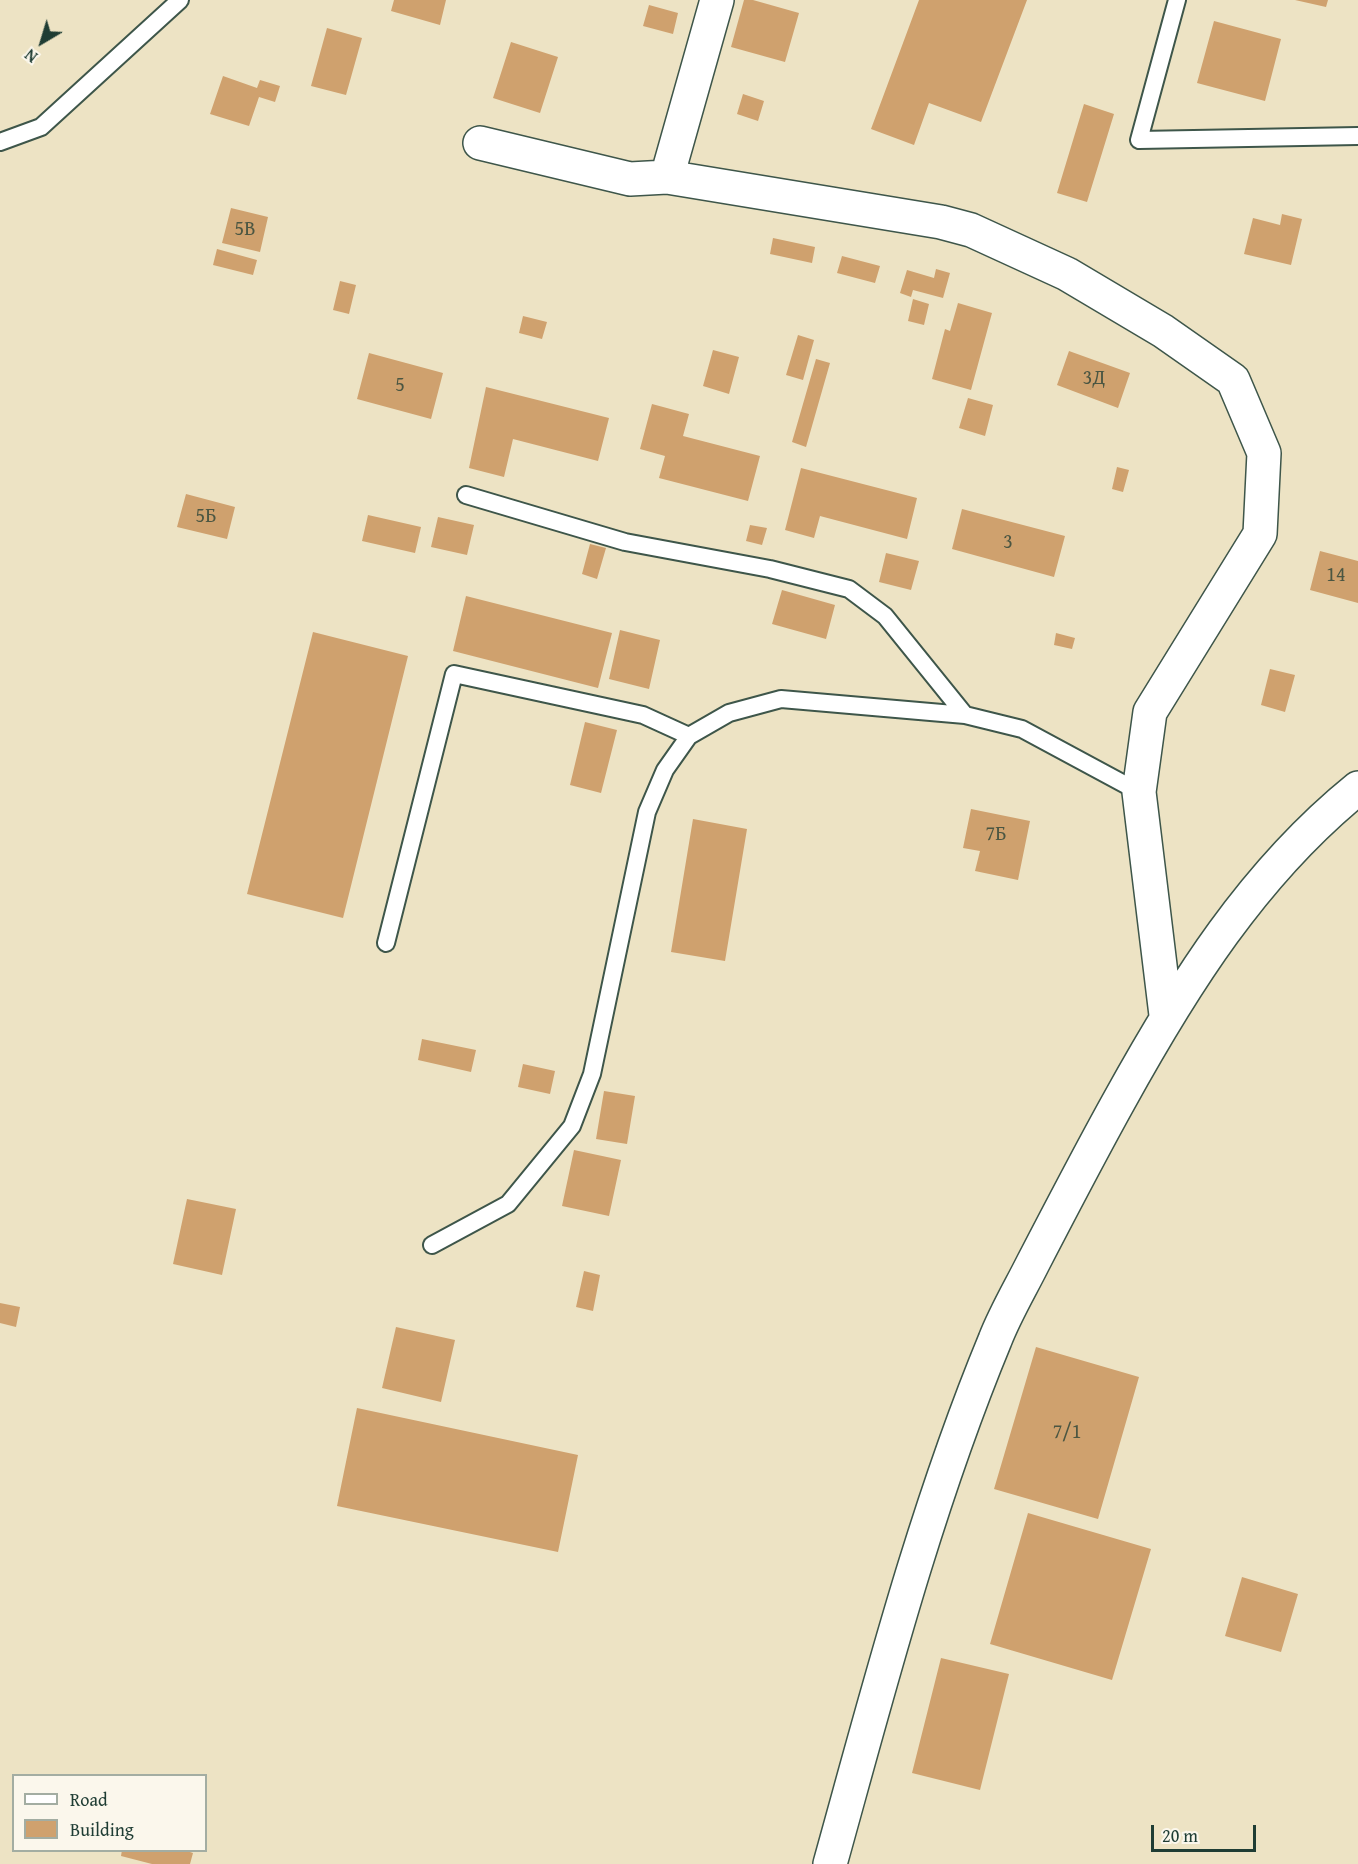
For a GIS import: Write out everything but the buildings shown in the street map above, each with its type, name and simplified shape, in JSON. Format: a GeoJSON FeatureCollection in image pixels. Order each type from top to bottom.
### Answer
{"type":"FeatureCollection","features":[{"type":"Feature","properties":{"kind":"street"},"geometry":{"type":"LineString","coordinates":[[667,177],[717,0]]}},
{"type":"Feature","properties":{"kind":"street"},"geometry":{"type":"LineString","coordinates":[[480,144],[630,179],[667,177],[941,222],[971,230],[1067,274],[1163,331],[1233,380],[1264,453],[1260,534],[1150,712],[1139,792],[1166,1015]]}},
{"type":"Feature","properties":{"kind":"street"},"geometry":{"type":"LineString","coordinates":[[830,1864],[882,1674],[942,1482],[995,1337],[1081,1170],[1166,1015],[1251,894],[1287,852],[1358,788]]}},
{"type":"Feature","properties":{"kind":"lane"},"geometry":{"type":"LineString","coordinates":[[0,142],[40,127],[180,0]]}},
{"type":"Feature","properties":{"kind":"lane"},"geometry":{"type":"LineString","coordinates":[[1178,0],[1139,140],[1358,136]]}},
{"type":"Feature","properties":{"kind":"lane"},"geometry":{"type":"LineString","coordinates":[[466,495],[626,542],[770,569],[849,589],[885,616],[965,715]]}},
{"type":"Feature","properties":{"kind":"lane"},"geometry":{"type":"LineString","coordinates":[[386,943],[454,674],[643,715],[689,736]]}},
{"type":"Feature","properties":{"kind":"lane"},"geometry":{"type":"LineString","coordinates":[[432,1245],[508,1204],[572,1126],[592,1074],[647,812],[665,770],[689,736],[729,714],[782,699],[965,715],[1022,729],[1139,792]]}}]}
